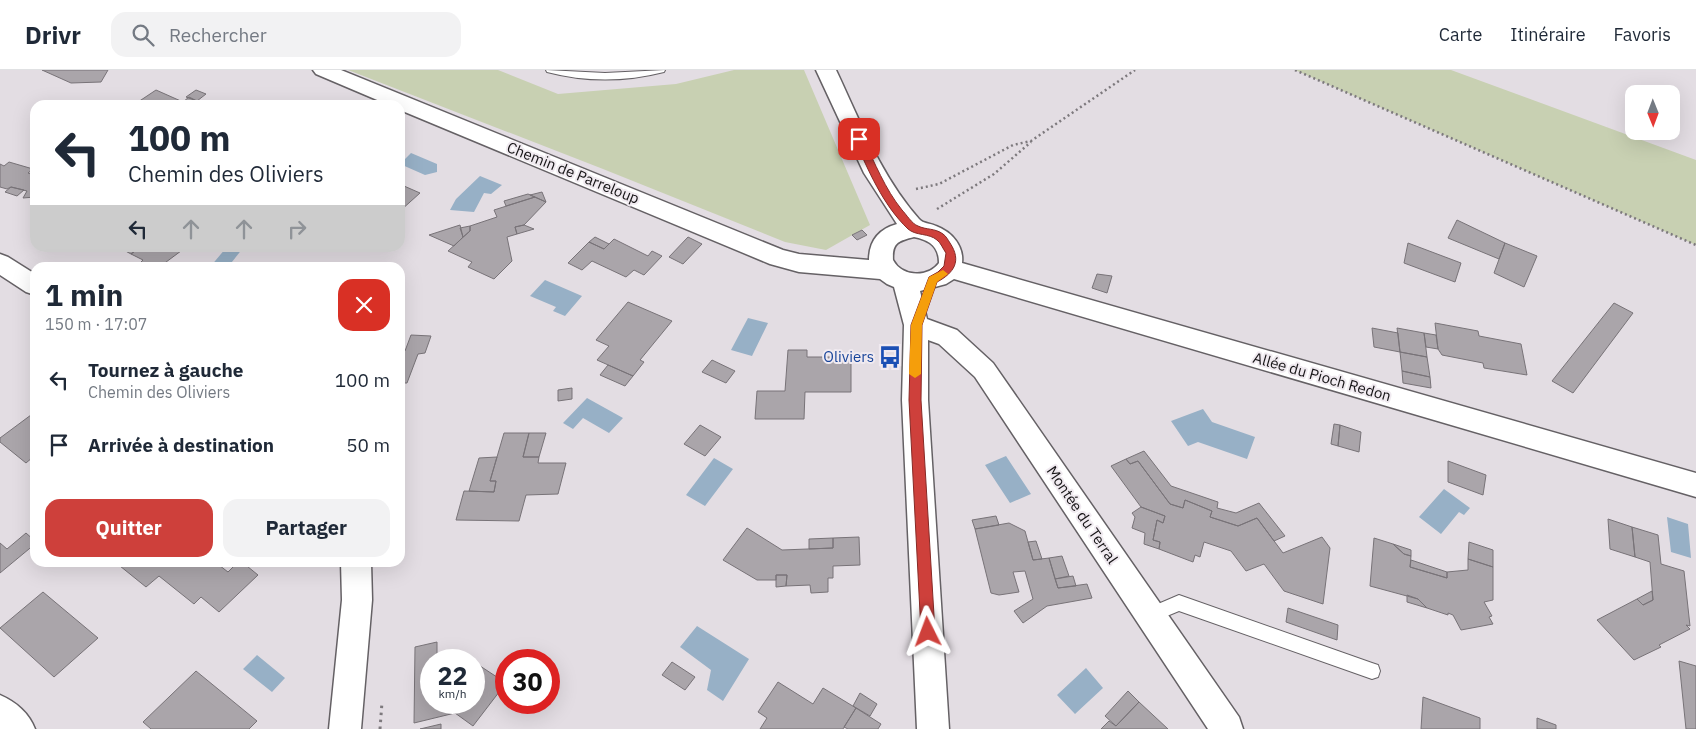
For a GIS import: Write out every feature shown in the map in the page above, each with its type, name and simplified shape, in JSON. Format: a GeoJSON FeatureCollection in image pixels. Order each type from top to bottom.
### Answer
{"type":"FeatureCollection","features":[{"type":"Feature","properties":{"kind":"street","name":"Chemin de Parreloup"},"geometry":{"type":"LineString","coordinates":[[323,70],[396,100]]}},
{"type":"Feature","properties":{"kind":"street"},"geometry":{"type":"LineString","coordinates":[[826,70],[883,191],[918,229]]}},
{"type":"Feature","properties":{"kind":"street","name":"Chemin de Parreloup"},"geometry":{"type":"LineString","coordinates":[[405,104],[778,258],[799,263],[826,265],[895,276]]}},
{"type":"Feature","properties":{"kind":"street"},"geometry":{"type":"LineString","coordinates":[[883,191],[885,241],[878,254],[880,262],[895,276],[916,325],[915,400],[934,729]]}},
{"type":"Feature","properties":{"kind":"street"},"geometry":{"type":"LineString","coordinates":[[885,241],[904,230],[918,229],[942,238],[948,244],[951,252],[951,261],[940,274],[916,325]]}},
{"type":"Feature","properties":{"kind":"street","name":"Chemin de Parreloup"},"geometry":{"type":"LineString","coordinates":[[826,265],[885,241]]}},
{"type":"Feature","properties":{"kind":"street"},"geometry":{"type":"LineString","coordinates":[[0,263],[30,283]]}},
{"type":"Feature","properties":{"kind":"street"},"geometry":{"type":"LineString","coordinates":[[895,276],[924,282],[940,274]]}},
{"type":"Feature","properties":{"kind":"street","name":"Allée du Pioch Redon"},"geometry":{"type":"LineString","coordinates":[[940,274],[1696,485]]}},
{"type":"Feature","properties":{"kind":"street","name":"Montée du Terral"},"geometry":{"type":"LineString","coordinates":[[916,325],[948,337],[984,370],[1227,729]]}},
{"type":"Feature","properties":{"kind":"street"},"geometry":{"type":"LineString","coordinates":[[345,729],[357,600],[356,567]]}},
{"type":"Feature","properties":{"kind":"street"},"geometry":{"type":"LineString","coordinates":[[0,711],[19,729]]}},
{"type":"Feature","properties":{"kind":"lane"},"geometry":{"type":"LineString","coordinates":[[551,70],[566,74],[599,76],[660,70]]}},
{"type":"Feature","properties":{"kind":"lane"},"geometry":{"type":"LineString","coordinates":[[1150,615],[1178,603],[1372,671]]}},
{"type":"Feature","properties":{"kind":"path"},"geometry":{"type":"LineString","coordinates":[[918,229],[929,214],[994,174],[1031,141],[1135,70]]}},
{"type":"Feature","properties":{"kind":"path"},"geometry":{"type":"LineString","coordinates":[[1295,70],[1696,245]]}},
{"type":"Feature","properties":{"kind":"path"},"geometry":{"type":"LineString","coordinates":[[883,191],[912,190],[938,184],[1013,146],[1031,141]]}},
{"type":"Feature","properties":{"kind":"green space"},"geometry":{"type":"Polygon","coordinates":[[[348,70],[498,70],[558,94],[676,84],[734,70],[804,70],[870,225],[826,250],[785,242],[348,70]]]}},
{"type":"Feature","properties":{"kind":"green space"},"geometry":{"type":"Polygon","coordinates":[[[1295,70],[1451,70],[1625,134],[1625,140],[1642,140],[1696,160],[1696,245],[1295,70]]]}},
{"type":"Feature","properties":{"kind":"water"},"geometry":{"type":"Polygon","coordinates":[[[411,153],[437,164],[437,172],[425,175],[405,166],[405,159],[411,153]]]}},
{"type":"Feature","properties":{"kind":"water"},"geometry":{"type":"Polygon","coordinates":[[[480,176],[502,185],[491,194],[484,193],[474,212],[450,210],[456,199],[480,176]]]}},
{"type":"Feature","properties":{"kind":"water"},"geometry":{"type":"Polygon","coordinates":[[[223,252],[240,252],[232,262],[214,262],[223,252]]]}},
{"type":"Feature","properties":{"kind":"water"},"geometry":{"type":"Polygon","coordinates":[[[545,280],[582,296],[565,316],[553,311],[556,307],[530,296],[545,280]]]}},
{"type":"Feature","properties":{"kind":"water"},"geometry":{"type":"Polygon","coordinates":[[[748,318],[768,323],[752,356],[731,350],[748,318]]]}},
{"type":"Feature","properties":{"kind":"water"},"geometry":{"type":"Polygon","coordinates":[[[587,398],[623,418],[609,433],[583,418],[573,429],[563,423],[587,398]]]}},
{"type":"Feature","properties":{"kind":"water"},"geometry":{"type":"Polygon","coordinates":[[[1203,409],[1212,422],[1255,437],[1247,459],[1198,442],[1188,446],[1171,421],[1203,409]]]}},
{"type":"Feature","properties":{"kind":"water"},"geometry":{"type":"Polygon","coordinates":[[[1006,456],[1031,494],[1010,503],[985,465],[1006,456]]]}},
{"type":"Feature","properties":{"kind":"water"},"geometry":{"type":"Polygon","coordinates":[[[714,458],[733,469],[705,506],[686,495],[714,458]]]}},
{"type":"Feature","properties":{"kind":"water"},"geometry":{"type":"Polygon","coordinates":[[[1444,489],[1470,508],[1464,515],[1459,512],[1441,534],[1419,517],[1444,489]]]}},
{"type":"Feature","properties":{"kind":"water"},"geometry":{"type":"Polygon","coordinates":[[[1667,517],[1688,524],[1691,558],[1671,552],[1667,517]]]}},
{"type":"Feature","properties":{"kind":"water"},"geometry":{"type":"Polygon","coordinates":[[[697,626],[749,659],[723,701],[707,690],[711,670],[680,647],[697,626]]]}},
{"type":"Feature","properties":{"kind":"water"},"geometry":{"type":"Polygon","coordinates":[[[257,655],[285,678],[272,692],[243,669],[257,655]]]}},
{"type":"Feature","properties":{"kind":"water"},"geometry":{"type":"Polygon","coordinates":[[[1086,668],[1103,688],[1075,714],[1057,695],[1086,668]]]}},
{"type":"Feature","properties":{"kind":"building"},"geometry":{"type":"Polygon","coordinates":[[[42,70],[108,70],[101,82],[71,83],[42,70]]]}},
{"type":"Feature","properties":{"kind":"building"},"geometry":{"type":"Polygon","coordinates":[[[156,90],[178,100],[141,100],[156,90]]]}},
{"type":"Feature","properties":{"kind":"building"},"geometry":{"type":"Polygon","coordinates":[[[196,90],[206,94],[198,100],[186,97],[196,90]]]}},
{"type":"Feature","properties":{"kind":"building"},"geometry":{"type":"Polygon","coordinates":[[[9,162],[30,168],[28,173],[30,174],[30,197],[23,198],[27,191],[11,187],[7,189],[0,187],[0,164],[4,166],[9,162]]]}},
{"type":"Feature","properties":{"kind":"building"},"geometry":{"type":"Polygon","coordinates":[[[405,186],[420,193],[405,206],[405,186]]]}},
{"type":"Feature","properties":{"kind":"building"},"geometry":{"type":"Polygon","coordinates":[[[11,187],[24,190],[17,196],[5,192],[11,187]]]}},
{"type":"Feature","properties":{"kind":"building"},"geometry":{"type":"Polygon","coordinates":[[[542,192],[546,202],[530,195],[542,192]]]}},
{"type":"Feature","properties":{"kind":"building"},"geometry":{"type":"Polygon","coordinates":[[[528,194],[535,197],[506,206],[504,201],[528,194]]]}},
{"type":"Feature","properties":{"kind":"building"},"geometry":{"type":"Polygon","coordinates":[[[535,197],[546,202],[524,225],[515,227],[517,234],[507,237],[512,261],[494,279],[468,267],[472,262],[448,251],[470,231],[470,226],[497,217],[494,210],[535,197]]]}},
{"type":"Feature","properties":{"kind":"building"},"geometry":{"type":"Polygon","coordinates":[[[1457,220],[1505,243],[1499,259],[1448,238],[1457,220]]]}},
{"type":"Feature","properties":{"kind":"building"},"geometry":{"type":"Polygon","coordinates":[[[460,225],[463,237],[454,246],[429,235],[460,225]]]}},
{"type":"Feature","properties":{"kind":"building"},"geometry":{"type":"Polygon","coordinates":[[[524,225],[534,229],[517,234],[515,227],[524,225]]]}},
{"type":"Feature","properties":{"kind":"building"},"geometry":{"type":"Polygon","coordinates":[[[470,226],[470,231],[463,237],[460,228],[470,226]]]}},
{"type":"Feature","properties":{"kind":"building"},"geometry":{"type":"Polygon","coordinates":[[[862,230],[867,235],[857,240],[852,235],[862,230]]]}},
{"type":"Feature","properties":{"kind":"building"},"geometry":{"type":"Polygon","coordinates":[[[595,237],[609,244],[604,249],[589,242],[595,237]]]}},
{"type":"Feature","properties":{"kind":"building"},"geometry":{"type":"Polygon","coordinates":[[[688,237],[702,244],[683,264],[669,257],[688,237]]]}},
{"type":"Feature","properties":{"kind":"building"},"geometry":{"type":"Polygon","coordinates":[[[614,239],[648,256],[652,251],[662,256],[644,275],[634,270],[626,277],[592,261],[582,270],[568,263],[589,242],[604,249],[614,239]]]}},
{"type":"Feature","properties":{"kind":"building"},"geometry":{"type":"Polygon","coordinates":[[[1408,243],[1461,263],[1455,282],[1404,263],[1408,243]]]}},
{"type":"Feature","properties":{"kind":"building"},"geometry":{"type":"Polygon","coordinates":[[[1505,243],[1537,256],[1524,287],[1494,273],[1505,243]]]}},
{"type":"Feature","properties":{"kind":"building"},"geometry":{"type":"Polygon","coordinates":[[[134,252],[180,252],[166,262],[141,262],[143,260],[131,254],[134,252]]]}},
{"type":"Feature","properties":{"kind":"building"},"geometry":{"type":"Polygon","coordinates":[[[1097,274],[1112,276],[1107,293],[1092,288],[1097,274]]]}},
{"type":"Feature","properties":{"kind":"building"},"geometry":{"type":"Polygon","coordinates":[[[628,302],[672,321],[640,360],[644,362],[633,376],[597,360],[609,346],[596,340],[628,302]]]}},
{"type":"Feature","properties":{"kind":"building"},"geometry":{"type":"Polygon","coordinates":[[[1614,303],[1633,313],[1573,393],[1552,381],[1614,303]]]}},
{"type":"Feature","properties":{"kind":"building"},"geometry":{"type":"Polygon","coordinates":[[[1435,323],[1478,331],[1479,336],[1521,344],[1527,375],[1484,368],[1483,363],[1442,355],[1438,349],[1435,323]]]}},
{"type":"Feature","properties":{"kind":"building"},"geometry":{"type":"Polygon","coordinates":[[[1372,328],[1398,333],[1400,352],[1374,347],[1372,328]]]}},
{"type":"Feature","properties":{"kind":"building"},"geometry":{"type":"Polygon","coordinates":[[[1397,328],[1424,333],[1427,357],[1400,352],[1397,328]]]}},
{"type":"Feature","properties":{"kind":"building"},"geometry":{"type":"Polygon","coordinates":[[[1424,333],[1436,335],[1438,349],[1426,347],[1424,333]]]}},
{"type":"Feature","properties":{"kind":"building"},"geometry":{"type":"Polygon","coordinates":[[[411,335],[431,336],[425,353],[418,354],[407,383],[405,383],[405,351],[411,335]]]}},
{"type":"Feature","properties":{"kind":"building"},"geometry":{"type":"Polygon","coordinates":[[[788,350],[807,350],[807,357],[851,357],[851,392],[805,392],[804,419],[755,419],[757,391],[785,391],[788,350]]]}},
{"type":"Feature","properties":{"kind":"building"},"geometry":{"type":"Polygon","coordinates":[[[1400,352],[1427,357],[1430,377],[1402,371],[1400,352]]]}},
{"type":"Feature","properties":{"kind":"building"},"geometry":{"type":"Polygon","coordinates":[[[712,360],[735,371],[726,383],[702,372],[712,360]]]}},
{"type":"Feature","properties":{"kind":"building"},"geometry":{"type":"Polygon","coordinates":[[[608,365],[633,376],[625,386],[600,375],[608,365]]]}},
{"type":"Feature","properties":{"kind":"building"},"geometry":{"type":"Polygon","coordinates":[[[1402,371],[1430,377],[1431,388],[1403,383],[1402,371]]]}},
{"type":"Feature","properties":{"kind":"building"},"geometry":{"type":"Polygon","coordinates":[[[572,388],[572,399],[558,401],[558,390],[572,388]]]}},
{"type":"Feature","properties":{"kind":"building"},"geometry":{"type":"Polygon","coordinates":[[[30,416],[30,460],[26,463],[0,442],[0,438],[30,416]]]}},
{"type":"Feature","properties":{"kind":"building"},"geometry":{"type":"Polygon","coordinates":[[[1334,424],[1340,425],[1338,446],[1331,444],[1334,424]]]}},
{"type":"Feature","properties":{"kind":"building"},"geometry":{"type":"Polygon","coordinates":[[[700,425],[721,437],[705,456],[684,444],[700,425]]]}},
{"type":"Feature","properties":{"kind":"building"},"geometry":{"type":"Polygon","coordinates":[[[1340,425],[1361,432],[1359,452],[1338,446],[1340,425]]]}},
{"type":"Feature","properties":{"kind":"building"},"geometry":{"type":"Polygon","coordinates":[[[504,433],[529,433],[523,457],[539,457],[538,463],[566,463],[558,494],[526,495],[519,521],[456,520],[464,491],[494,492],[496,481],[490,481],[504,433]]]}},
{"type":"Feature","properties":{"kind":"building"},"geometry":{"type":"Polygon","coordinates":[[[529,433],[546,433],[539,457],[523,457],[529,433]]]}},
{"type":"Feature","properties":{"kind":"building"},"geometry":{"type":"Polygon","coordinates":[[[1144,451],[1171,486],[1218,502],[1217,508],[1236,513],[1259,503],[1285,536],[1274,541],[1257,518],[1238,526],[1210,517],[1212,511],[1185,500],[1183,508],[1170,504],[1138,461],[1130,464],[1126,459],[1144,451]]]}},
{"type":"Feature","properties":{"kind":"building"},"geometry":{"type":"Polygon","coordinates":[[[497,457],[490,481],[496,481],[494,492],[469,491],[479,458],[497,457]]]}},
{"type":"Feature","properties":{"kind":"building"},"geometry":{"type":"Polygon","coordinates":[[[1126,459],[1130,464],[1138,461],[1170,504],[1183,508],[1185,500],[1212,511],[1210,517],[1238,526],[1257,518],[1283,553],[1322,537],[1330,548],[1323,604],[1284,591],[1264,564],[1246,571],[1231,551],[1204,542],[1200,557],[1195,555],[1193,562],[1159,549],[1160,542],[1153,540],[1157,520],[1163,523],[1165,516],[1141,507],[1111,466],[1126,459]]]}},
{"type":"Feature","properties":{"kind":"building"},"geometry":{"type":"Polygon","coordinates":[[[1448,461],[1486,475],[1483,495],[1448,482],[1448,461]]]}},
{"type":"Feature","properties":{"kind":"building"},"geometry":{"type":"Polygon","coordinates":[[[1141,507],[1165,516],[1163,523],[1157,520],[1153,540],[1160,542],[1159,549],[1144,544],[1145,533],[1132,528],[1135,517],[1132,513],[1141,507]]]}},
{"type":"Feature","properties":{"kind":"building"},"geometry":{"type":"Polygon","coordinates":[[[996,516],[999,525],[975,529],[972,520],[996,516]]]}},
{"type":"Feature","properties":{"kind":"building"},"geometry":{"type":"Polygon","coordinates":[[[1608,519],[1632,527],[1635,557],[1610,549],[1608,519]]]}},
{"type":"Feature","properties":{"kind":"building"},"geometry":{"type":"Polygon","coordinates":[[[1009,523],[1025,531],[1033,560],[1049,558],[1058,588],[1087,584],[1092,598],[1047,606],[1023,623],[1014,611],[1033,599],[1025,571],[1013,572],[1019,592],[999,595],[991,593],[975,529],[1009,523]]]}},
{"type":"Feature","properties":{"kind":"building"},"geometry":{"type":"Polygon","coordinates":[[[1632,527],[1658,535],[1661,564],[1684,571],[1690,626],[1686,625],[1690,629],[1659,645],[1661,647],[1634,660],[1597,620],[1637,599],[1643,605],[1653,600],[1650,562],[1635,557],[1632,527]]]}},
{"type":"Feature","properties":{"kind":"building"},"geometry":{"type":"Polygon","coordinates":[[[747,528],[782,550],[833,548],[833,538],[859,537],[860,565],[833,566],[833,578],[828,578],[828,592],[811,593],[810,585],[786,586],[787,575],[776,575],[776,580],[757,580],[723,560],[747,528]]]}},
{"type":"Feature","properties":{"kind":"building"},"geometry":{"type":"Polygon","coordinates":[[[26,533],[30,537],[30,548],[0,573],[0,543],[7,549],[26,533]]]}},
{"type":"Feature","properties":{"kind":"building"},"geometry":{"type":"Polygon","coordinates":[[[833,538],[833,548],[809,549],[809,539],[833,538]]]}},
{"type":"Feature","properties":{"kind":"building"},"geometry":{"type":"Polygon","coordinates":[[[1374,538],[1393,544],[1404,554],[1411,556],[1410,567],[1447,578],[1447,572],[1468,570],[1468,559],[1493,567],[1493,600],[1484,602],[1492,616],[1489,617],[1493,624],[1461,630],[1453,615],[1427,608],[1418,599],[1370,586],[1374,538]]]}},
{"type":"Feature","properties":{"kind":"building"},"geometry":{"type":"Polygon","coordinates":[[[1036,541],[1042,559],[1033,560],[1028,542],[1036,541]]]}},
{"type":"Feature","properties":{"kind":"building"},"geometry":{"type":"Polygon","coordinates":[[[1469,542],[1493,550],[1493,567],[1468,559],[1469,542]]]}},
{"type":"Feature","properties":{"kind":"building"},"geometry":{"type":"Polygon","coordinates":[[[1393,544],[1411,550],[1411,556],[1404,554],[1393,544]]]}},
{"type":"Feature","properties":{"kind":"building"},"geometry":{"type":"Polygon","coordinates":[[[1062,556],[1069,576],[1055,579],[1049,558],[1062,556]]]}},
{"type":"Feature","properties":{"kind":"building"},"geometry":{"type":"Polygon","coordinates":[[[1411,560],[1447,572],[1447,578],[1410,567],[1411,560]]]}},
{"type":"Feature","properties":{"kind":"building"},"geometry":{"type":"Polygon","coordinates":[[[121,567],[222,567],[228,572],[233,567],[248,567],[258,575],[219,612],[201,597],[194,604],[159,576],[146,587],[121,567]]]}},
{"type":"Feature","properties":{"kind":"building"},"geometry":{"type":"Polygon","coordinates":[[[776,575],[787,575],[786,586],[776,587],[776,575]]]}},
{"type":"Feature","properties":{"kind":"building"},"geometry":{"type":"Polygon","coordinates":[[[1073,576],[1076,586],[1058,588],[1055,579],[1073,576]]]}},
{"type":"Feature","properties":{"kind":"building"},"geometry":{"type":"Polygon","coordinates":[[[1652,591],[1653,600],[1643,605],[1637,599],[1652,591]]]}},
{"type":"Feature","properties":{"kind":"building"},"geometry":{"type":"Polygon","coordinates":[[[43,592],[98,638],[54,677],[0,628],[43,592]]]}},
{"type":"Feature","properties":{"kind":"building"},"geometry":{"type":"Polygon","coordinates":[[[1407,595],[1418,599],[1427,608],[1407,602],[1407,595]]]}},
{"type":"Feature","properties":{"kind":"building"},"geometry":{"type":"Polygon","coordinates":[[[1288,608],[1338,625],[1337,640],[1286,622],[1288,608]]]}},
{"type":"Feature","properties":{"kind":"building"},"geometry":{"type":"Polygon","coordinates":[[[437,642],[437,649],[420,649],[420,714],[451,714],[414,723],[415,647],[437,642]]]}},
{"type":"Feature","properties":{"kind":"building"},"geometry":{"type":"Polygon","coordinates":[[[1679,661],[1696,666],[1696,729],[1686,729],[1679,661]]]}},
{"type":"Feature","properties":{"kind":"building"},"geometry":{"type":"Polygon","coordinates":[[[672,662],[695,677],[685,690],[662,675],[672,662]]]}},
{"type":"Feature","properties":{"kind":"building"},"geometry":{"type":"Polygon","coordinates":[[[485,669],[495,676],[495,697],[485,710],[485,669]]]}},
{"type":"Feature","properties":{"kind":"building"},"geometry":{"type":"Polygon","coordinates":[[[196,671],[257,721],[249,729],[151,729],[143,722],[196,671]]]}},
{"type":"Feature","properties":{"kind":"building"},"geometry":{"type":"Polygon","coordinates":[[[778,682],[813,704],[823,688],[856,708],[843,729],[760,729],[767,718],[758,712],[778,682]]]}},
{"type":"Feature","properties":{"kind":"building"},"geometry":{"type":"Polygon","coordinates":[[[1128,691],[1139,702],[1116,726],[1105,716],[1128,691]]]}},
{"type":"Feature","properties":{"kind":"building"},"geometry":{"type":"Polygon","coordinates":[[[860,693],[877,704],[870,716],[853,706],[860,693]]]}},
{"type":"Feature","properties":{"kind":"building"},"geometry":{"type":"Polygon","coordinates":[[[1423,697],[1480,718],[1480,729],[1421,729],[1423,697]]]}},
{"type":"Feature","properties":{"kind":"building"},"geometry":{"type":"Polygon","coordinates":[[[1139,702],[1168,729],[1101,729],[1109,721],[1116,726],[1139,702]]]}},
{"type":"Feature","properties":{"kind":"building"},"geometry":{"type":"Polygon","coordinates":[[[856,708],[881,724],[878,729],[848,729],[844,727],[856,708]]]}},
{"type":"Feature","properties":{"kind":"building"},"geometry":{"type":"Polygon","coordinates":[[[456,714],[482,714],[473,726],[456,714]]]}},
{"type":"Feature","properties":{"kind":"building"},"geometry":{"type":"Polygon","coordinates":[[[1537,718],[1556,725],[1556,729],[1537,729],[1537,718]]]}},
{"type":"Feature","properties":{"kind":"building"},"geometry":{"type":"Polygon","coordinates":[[[441,724],[441,729],[420,729],[441,724]]]}},
{"type":"Feature","properties":{"kind":"slow traffic"},"geometry":{"type":"LineString","coordinates":[[915,374],[916,325],[932,280],[943,274]]}},
{"type":"Feature","properties":{"kind":"place","name":"Oliviers"},"geometry":{"type":"Point","coordinates":[890,357]}},
{"type":"Feature","properties":{"kind":"route"},"geometry":{"type":"LineString","coordinates":[[859,139],[883,191],[898,212],[914,229],[932,232],[942,238],[948,244],[951,252],[951,261],[948,268],[942,275],[932,280],[916,325],[915,400],[928,632]]}}]}
